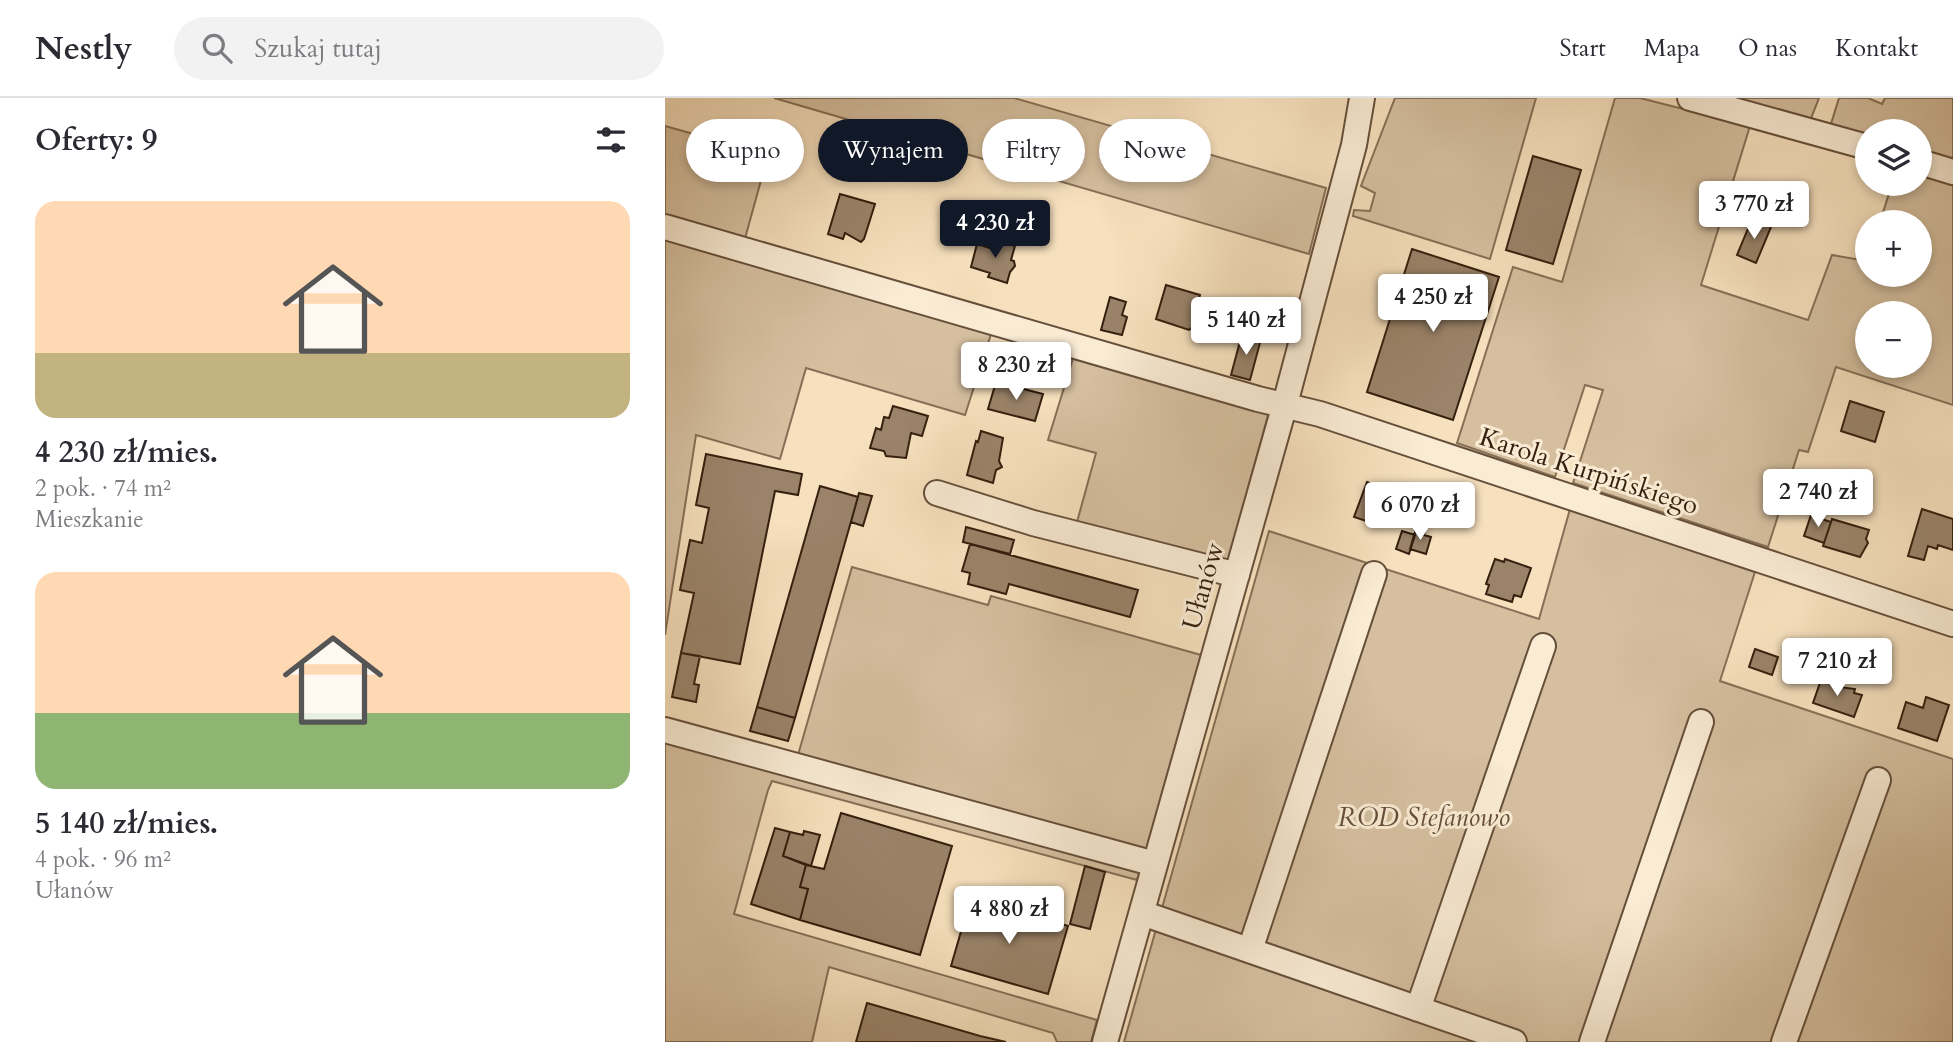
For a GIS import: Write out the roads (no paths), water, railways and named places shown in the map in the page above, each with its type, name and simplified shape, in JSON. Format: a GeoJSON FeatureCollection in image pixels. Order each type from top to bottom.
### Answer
{"type":"FeatureCollection","features":[{"type":"Feature","properties":{"kind":"street","name":"Ułanów"},"geometry":{"type":"LineString","coordinates":[[1105,1042],[1285,404],[1355,145],[1362,98]]}},
{"type":"Feature","properties":{"kind":"street","name":"Ułanów"},"geometry":{"type":"LineString","coordinates":[[1355,145],[1366,132],[1379,98]]}},
{"type":"Feature","properties":{"kind":"street"},"geometry":{"type":"LineString","coordinates":[[1690,98],[1855,144]]}},
{"type":"Feature","properties":{"kind":"street"},"geometry":{"type":"LineString","coordinates":[[1932,166],[1953,172]]}},
{"type":"Feature","properties":{"kind":"street","name":"Karola Kurpińskiego"},"geometry":{"type":"LineString","coordinates":[[665,227],[1258,399],[1285,404],[1953,624]]}},
{"type":"Feature","properties":{"kind":"street"},"geometry":{"type":"LineString","coordinates":[[937,493],[1033,523],[1237,575]]}},
{"type":"Feature","properties":{"kind":"street"},"geometry":{"type":"LineString","coordinates":[[1250,950],[1374,574]]}},
{"type":"Feature","properties":{"kind":"street"},"geometry":{"type":"LineString","coordinates":[[1418,1009],[1543,646]]}},
{"type":"Feature","properties":{"kind":"street"},"geometry":{"type":"LineString","coordinates":[[1592,1042],[1701,722]]}},
{"type":"Feature","properties":{"kind":"street"},"geometry":{"type":"LineString","coordinates":[[665,730],[1156,864]]}},
{"type":"Feature","properties":{"kind":"street"},"geometry":{"type":"LineString","coordinates":[[1784,1042],[1878,780]]}},
{"type":"Feature","properties":{"kind":"street"},"geometry":{"type":"LineString","coordinates":[[1142,913],[1514,1042]]}},
{"type":"Feature","properties":{"kind":"park label","name":"ROD Stefanowo"},"geometry":{"type":"Point","coordinates":[1424,817]}}]}
